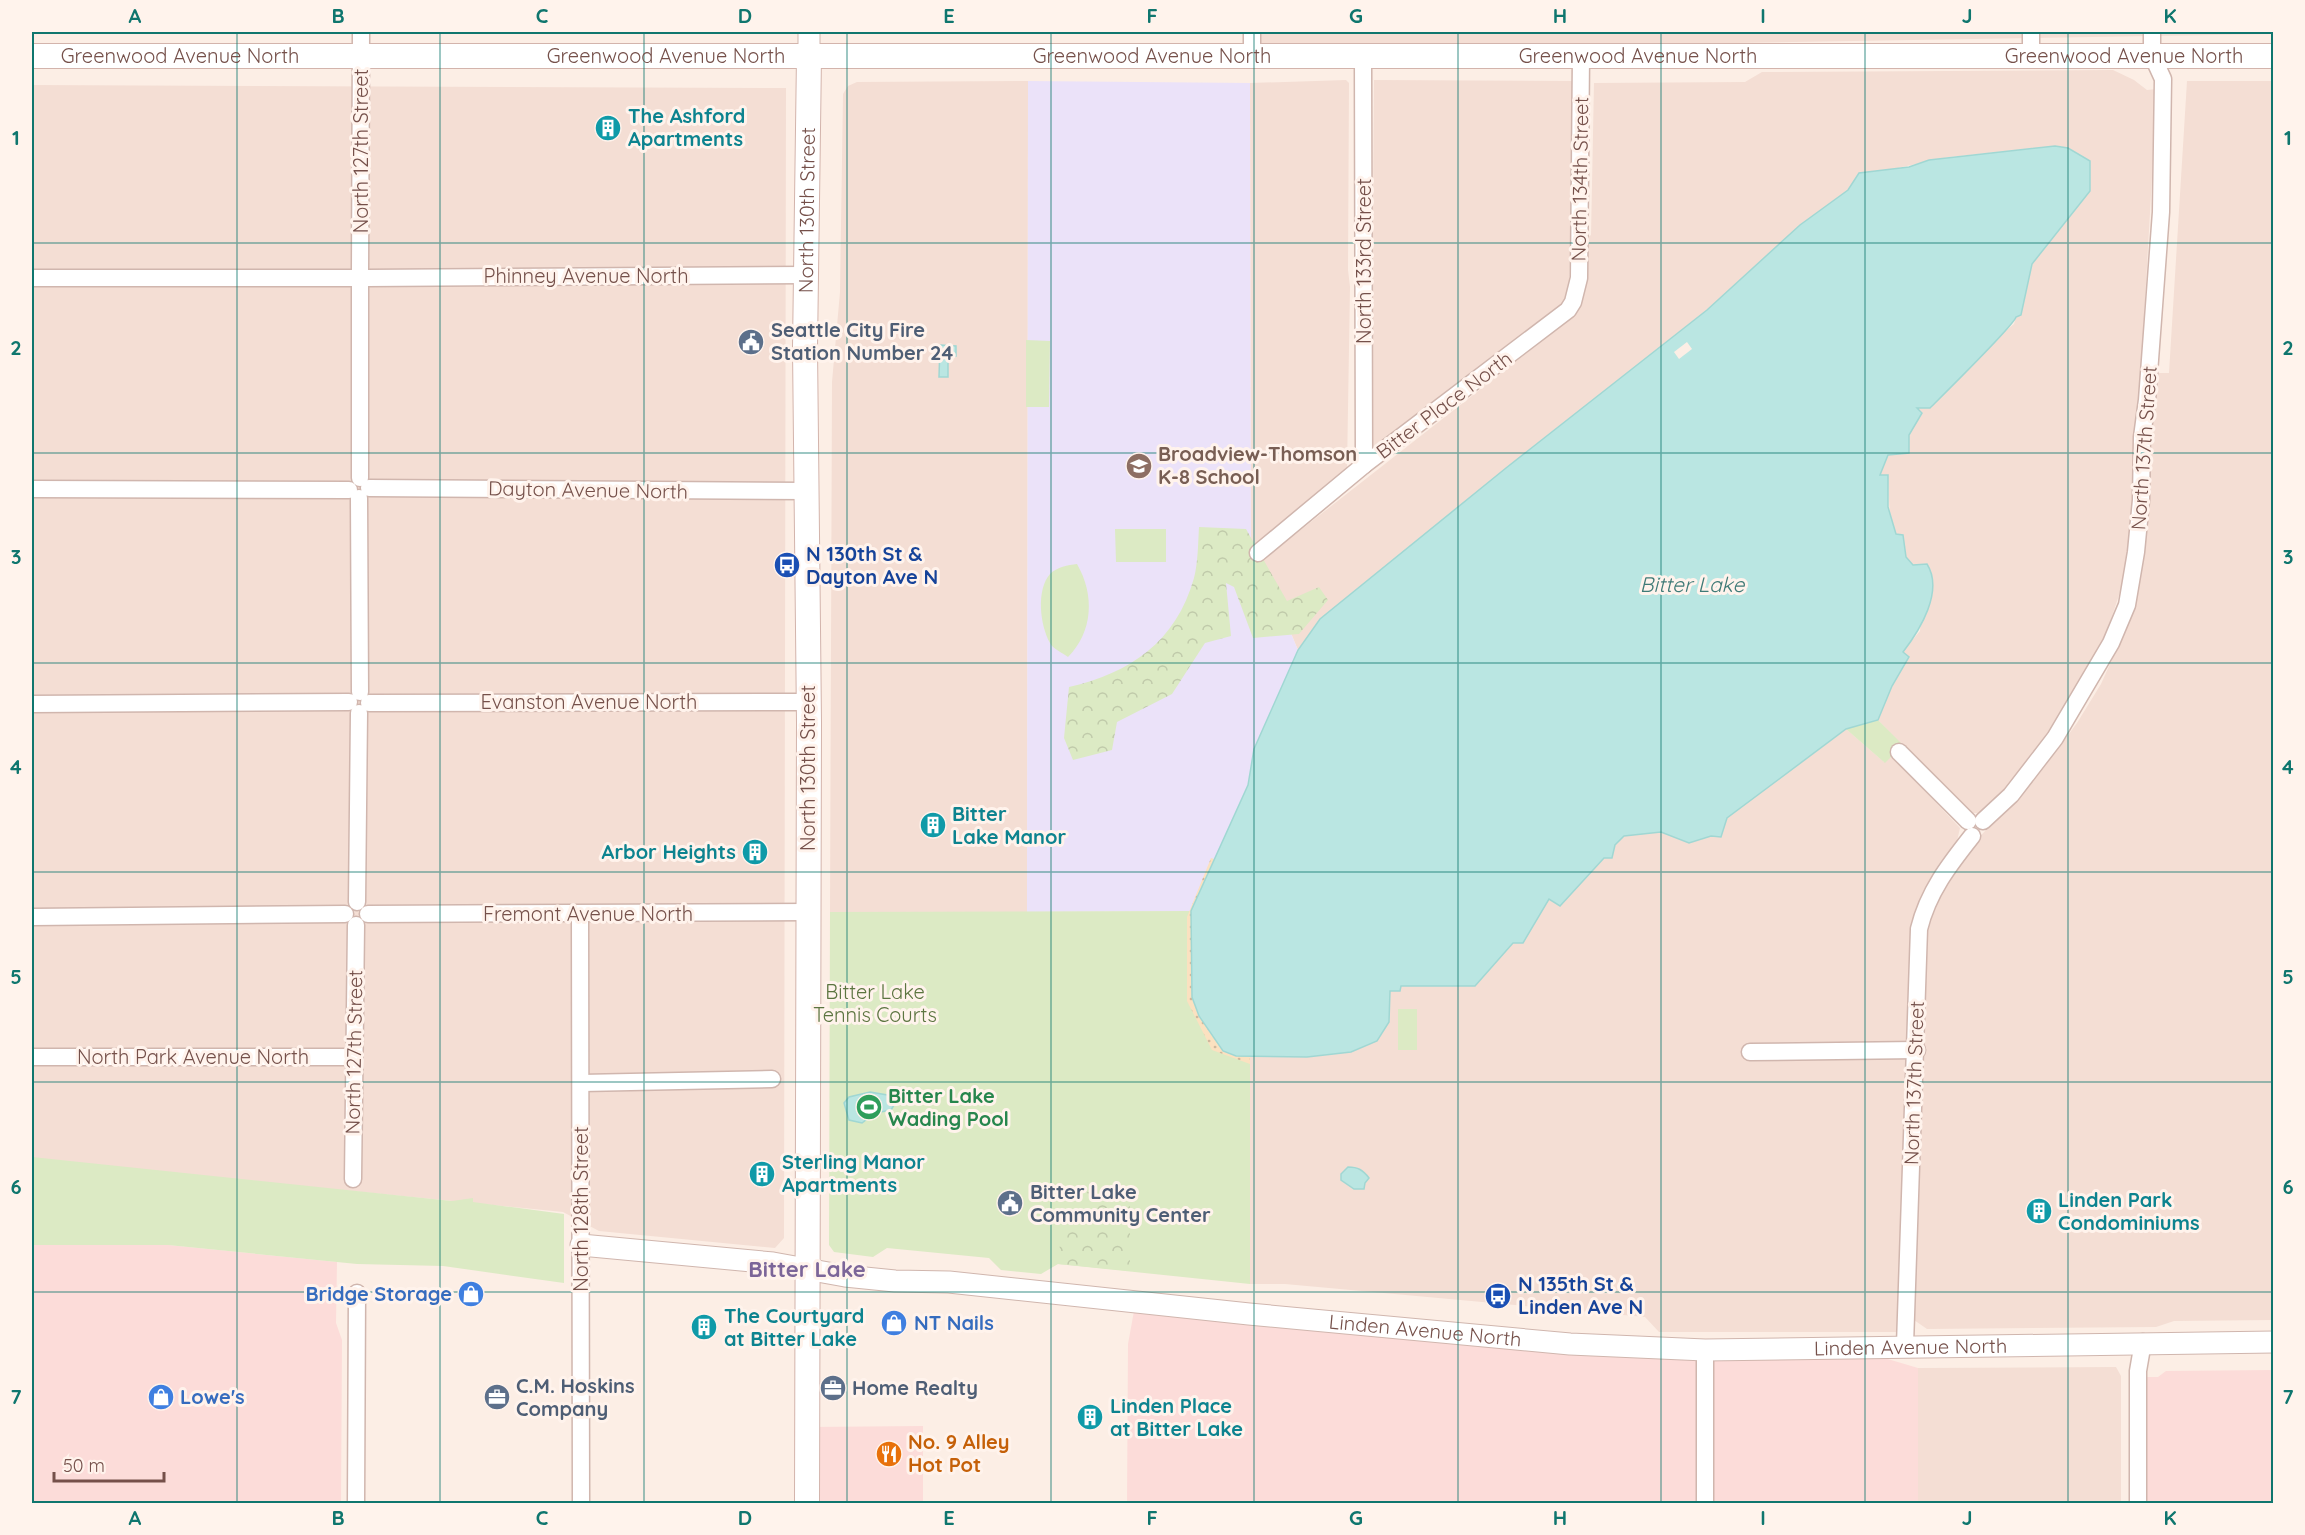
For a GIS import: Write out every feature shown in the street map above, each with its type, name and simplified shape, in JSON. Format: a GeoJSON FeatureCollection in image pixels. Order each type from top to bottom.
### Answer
{"type":"FeatureCollection","features":[{"type":"Feature","properties":{"kind":"main road","name":"Greenwood Avenue North"},"geometry":{"type":"LineString","coordinates":[[32,56],[361,43],[809,56],[1363,56],[1581,55],[2031,43],[2152,43],[2274,56]]}},
{"type":"Feature","properties":{"kind":"main road","name":"North 130th Street"},"geometry":{"type":"LineString","coordinates":[[807,1503],[809,912],[806,274],[809,56]]}},
{"type":"Feature","properties":{"kind":"street","name":"North 130th Street"},"geometry":{"type":"LineString","coordinates":[[809,32],[809,56]]}},
{"type":"Feature","properties":{"kind":"street"},"geometry":{"type":"LineString","coordinates":[[1252,32],[1252,56]]}},
{"type":"Feature","properties":{"kind":"street","name":"North 127th Street"},"geometry":{"type":"LineString","coordinates":[[353,1179],[359,703],[361,43]]}},
{"type":"Feature","properties":{"kind":"street","name":"North 137th Street"},"geometry":{"type":"LineString","coordinates":[[1905,1345],[1917,1050],[1919,929],[1924,909],[1948,866],[1975,826],[2011,795],[2055,738],[2111,643],[2127,605],[2138,531],[2142,437],[2147,400],[2161,212],[2163,79],[2152,43]]}},
{"type":"Feature","properties":{"kind":"street","name":"North 134th Street"},"geometry":{"type":"LineString","coordinates":[[1573,302],[1579,278],[1581,55]]}},
{"type":"Feature","properties":{"kind":"street","name":"North 133rd Street"},"geometry":{"type":"LineString","coordinates":[[1363,56],[1364,465]]}},
{"type":"Feature","properties":{"kind":"street","name":"Phinney Avenue North"},"geometry":{"type":"LineString","coordinates":[[32,278],[806,274]]}},
{"type":"Feature","properties":{"kind":"street","name":"Bitter Place North"},"geometry":{"type":"LineString","coordinates":[[1258,553],[1364,465],[1561,316],[1573,302]]}},
{"type":"Feature","properties":{"kind":"street","name":"Dayton Avenue North"},"geometry":{"type":"LineString","coordinates":[[32,489],[359,488],[806,491]]}},
{"type":"Feature","properties":{"kind":"street","name":"Evanston Avenue North"},"geometry":{"type":"LineString","coordinates":[[32,704],[808,702]]}},
{"type":"Feature","properties":{"kind":"street"},"geometry":{"type":"LineString","coordinates":[[1899,752],[1975,826]]}},
{"type":"Feature","properties":{"kind":"street","name":"Fremont Avenue North"},"geometry":{"type":"LineString","coordinates":[[32,917],[809,912]]}},
{"type":"Feature","properties":{"kind":"street","name":"North 128th Street"},"geometry":{"type":"LineString","coordinates":[[580,914],[582,1083],[580,1503]]}},
{"type":"Feature","properties":{"kind":"street"},"geometry":{"type":"LineString","coordinates":[[1750,1052],[1917,1050]]}},
{"type":"Feature","properties":{"kind":"street","name":"North Park Avenue North"},"geometry":{"type":"LineString","coordinates":[[32,1057],[354,1057]]}},
{"type":"Feature","properties":{"kind":"street"},"geometry":{"type":"LineString","coordinates":[[582,1083],[772,1079]]}},
{"type":"Feature","properties":{"kind":"street","name":"Linden Avenue North"},"geometry":{"type":"LineString","coordinates":[[581,1245],[807,1269],[845,1276],[895,1281],[949,1282],[1249,1314],[1570,1344],[1706,1350],[1905,1345],[2274,1342]]}},
{"type":"Feature","properties":{"kind":"street"},"geometry":{"type":"LineString","coordinates":[[356,1503],[357,1293]]}},
{"type":"Feature","properties":{"kind":"street"},"geometry":{"type":"LineString","coordinates":[[2138,1503],[2138,1371],[2143,1342]]}},
{"type":"Feature","properties":{"kind":"street"},"geometry":{"type":"LineString","coordinates":[[1705,1503],[1706,1350]]}},
{"type":"Feature","properties":{"kind":"shaded area"},"geometry":{"type":"Polygon","coordinates":[[[1260,32],[2274,32],[2273,34],[1259,51],[1260,32]]]}},
{"type":"Feature","properties":{"kind":"shaded area"},"geometry":{"type":"Polygon","coordinates":[[[2113,70],[2134,80],[2147,90],[2157,89],[2132,530],[2126,574],[2104,640],[2081,690],[2019,774],[1982,813],[1970,813],[1901,747],[1902,745],[1878,720],[1892,686],[1909,657],[1902,652],[1920,631],[1924,564],[1913,565],[1906,557],[1903,535],[1896,534],[1890,520],[1888,476],[1880,475],[1888,455],[1909,453],[1908,435],[1922,414],[1917,408],[1963,374],[1993,341],[2014,324],[2016,317],[2021,315],[2032,264],[2090,191],[2090,161],[2068,148],[2055,146],[1949,157],[1888,170],[1859,173],[1848,190],[1800,225],[1707,310],[1506,468],[1320,619],[1298,650],[1261,561],[1565,323],[1585,239],[1591,235],[1594,83],[1745,82],[1762,72],[2113,70]]]}},
{"type":"Feature","properties":{"kind":"shaded area"},"geometry":{"type":"Polygon","coordinates":[[[1346,80],[1349,83],[1348,270],[1350,287],[1347,469],[1256,550],[1251,540],[1250,83],[1346,80]]]}},
{"type":"Feature","properties":{"kind":"shaded area"},"geometry":{"type":"Polygon","coordinates":[[[1374,80],[1574,81],[1569,299],[1371,451],[1374,80]]]}},
{"type":"Feature","properties":{"kind":"shaded area"},"geometry":{"type":"Polygon","coordinates":[[[1028,81],[1027,912],[830,912],[832,382],[840,292],[843,94],[848,86],[857,82],[1028,81]]]}},
{"type":"Feature","properties":{"kind":"shaded area","name":"Broadview-Thomson K-8 School"},"geometry":{"type":"Polygon","coordinates":[[[1028,81],[1250,83],[1251,540],[1298,650],[1254,749],[1248,785],[1191,911],[1027,912],[1028,81]]]}},
{"type":"Feature","properties":{"kind":"shaded area"},"geometry":{"type":"Polygon","coordinates":[[[2187,81],[2273,81],[2273,1320],[2174,1321],[2156,1327],[1927,1329],[1914,1320],[1928,926],[1935,899],[1971,846],[2043,769],[2077,723],[2101,684],[2122,637],[2140,577],[2147,527],[2155,373],[2169,373],[2187,81]]]}},
{"type":"Feature","properties":{"kind":"shaded area"},"geometry":{"type":"Polygon","coordinates":[[[32,85],[786,88],[784,1238],[775,1248],[599,1231],[563,1212],[32,1159],[32,85]]]}},
{"type":"Feature","properties":{"kind":"shaded area"},"geometry":{"type":"Polygon","coordinates":[[[1846,729],[1884,762],[1892,756],[1960,828],[1957,841],[1937,867],[1924,892],[1898,1332],[1659,1332],[1645,1317],[1285,1284],[1250,1284],[1250,1057],[1307,1057],[1351,1052],[1377,1041],[1389,1022],[1390,991],[1401,986],[1475,986],[1513,943],[1523,943],[1549,898],[1560,906],[1624,836],[1661,832],[1689,843],[1711,836],[1721,837],[1727,818],[1846,729]]]}},
{"type":"Feature","properties":{"kind":"shaded area","name":"Lowe's"},"geometry":{"type":"Polygon","coordinates":[[[32,1245],[168,1245],[337,1262],[336,1323],[342,1340],[341,1503],[32,1504],[32,1245]]]}},
{"type":"Feature","properties":{"kind":"shaded area"},"geometry":{"type":"Polygon","coordinates":[[[1136,1300],[1570,1344],[1844,1346],[1918,1368],[1918,1503],[1127,1504],[1128,1344],[1136,1300]]]}},
{"type":"Feature","properties":{"kind":"shaded area"},"geometry":{"type":"Polygon","coordinates":[[[2116,1367],[2121,1376],[2121,1503],[1918,1503],[1918,1368],[2116,1367]]]}},
{"type":"Feature","properties":{"kind":"shaded area"},"geometry":{"type":"Polygon","coordinates":[[[2273,1370],[2273,1503],[2147,1503],[2147,1377],[2158,1377],[2166,1371],[2273,1370]]]}},
{"type":"Feature","properties":{"kind":"shaded area"},"geometry":{"type":"Polygon","coordinates":[[[923,1426],[923,1503],[809,1504],[810,1427],[923,1426]]]}},
{"type":"Feature","properties":{"kind":"green space"},"geometry":{"type":"Polygon","coordinates":[[[1026,340],[1050,341],[1049,407],[1026,407],[1026,340]]]}},
{"type":"Feature","properties":{"kind":"green space"},"geometry":{"type":"Polygon","coordinates":[[[1199,527],[1246,529],[1287,601],[1319,587],[1328,600],[1299,634],[1253,638],[1234,587],[1226,583],[1231,636],[1205,643],[1172,694],[1117,722],[1112,750],[1073,760],[1064,738],[1069,687],[1112,673],[1131,663],[1163,637],[1186,600],[1194,578],[1199,527]]]}},
{"type":"Feature","properties":{"kind":"green space"},"geometry":{"type":"Polygon","coordinates":[[[1115,529],[1166,529],[1166,562],[1116,562],[1115,529]]]}},
{"type":"Feature","properties":{"kind":"green space"},"geometry":{"type":"Polygon","coordinates":[[[1077,564],[1087,588],[1089,613],[1082,636],[1068,657],[1050,643],[1042,617],[1041,598],[1050,574],[1059,568],[1077,564]]]}},
{"type":"Feature","properties":{"kind":"green space"},"geometry":{"type":"Polygon","coordinates":[[[1878,720],[1903,745],[1885,763],[1846,729],[1878,720]]]}},
{"type":"Feature","properties":{"kind":"green space","name":"Bitter Lake Tennis Courts"},"geometry":{"type":"Polygon","coordinates":[[[1191,911],[1189,975],[1192,996],[1199,1017],[1220,1044],[1229,1051],[1250,1057],[1250,1284],[1058,1264],[1041,1274],[1001,1270],[989,1258],[887,1248],[873,1257],[834,1252],[829,1245],[830,912],[1191,911]]]}},
{"type":"Feature","properties":{"kind":"green space"},"geometry":{"type":"Polygon","coordinates":[[[1398,1009],[1417,1009],[1417,1050],[1398,1050],[1398,1009]]]}},
{"type":"Feature","properties":{"kind":"green space"},"geometry":{"type":"Polygon","coordinates":[[[32,1157],[452,1201],[473,1198],[473,1202],[564,1214],[564,1283],[443,1266],[357,1264],[168,1245],[32,1245],[32,1157]]]}},
{"type":"Feature","properties":{"kind":"green space"},"geometry":{"type":"Polygon","coordinates":[[[1087,1190],[1099,1199],[1130,1196],[1130,1271],[1058,1264],[1062,1224],[1074,1220],[1082,1213],[1085,1208],[1087,1190]]]}},
{"type":"Feature","properties":{"kind":"sand"},"geometry":{"type":"Polygon","coordinates":[[[1211,858],[1214,859],[1191,911],[1192,997],[1213,1038],[1236,1056],[1250,1057],[1250,1064],[1212,1050],[1187,1001],[1187,917],[1211,858]]]}},
{"type":"Feature","properties":{"kind":"water","name":"Bitter Lake"},"geometry":{"type":"Polygon","coordinates":[[[2055,146],[2068,148],[2090,161],[2090,191],[2032,264],[2021,315],[2016,317],[1930,408],[1917,408],[1922,413],[1909,435],[1909,453],[1888,455],[1880,475],[1888,475],[1888,507],[1896,534],[1903,535],[1906,557],[1913,565],[1927,564],[1932,575],[1933,586],[1923,622],[1903,652],[1909,657],[1892,686],[1878,720],[1846,729],[1727,818],[1721,837],[1711,836],[1689,843],[1661,832],[1624,836],[1615,845],[1612,858],[1604,858],[1560,906],[1549,899],[1523,943],[1513,943],[1475,986],[1401,986],[1400,991],[1390,991],[1389,1022],[1377,1041],[1351,1052],[1307,1057],[1236,1056],[1223,1051],[1199,1016],[1192,997],[1191,911],[1248,785],[1254,749],[1298,650],[1320,619],[1506,468],[1707,310],[1800,225],[1848,190],[1859,173],[1909,167],[1929,160],[2055,146]]]}},
{"type":"Feature","properties":{"kind":"water"},"geometry":{"type":"Polygon","coordinates":[[[940,345],[956,346],[956,356],[948,357],[948,377],[939,377],[940,345]]]}},
{"type":"Feature","properties":{"kind":"water","name":"Bitter Lake Wading Pool"},"geometry":{"type":"Polygon","coordinates":[[[870,1092],[893,1096],[894,1105],[891,1110],[875,1113],[862,1123],[849,1120],[844,1103],[849,1097],[870,1092]]]}},
{"type":"Feature","properties":{"kind":"water"},"geometry":{"type":"Polygon","coordinates":[[[1348,1167],[1360,1170],[1369,1178],[1364,1189],[1354,1189],[1341,1180],[1341,1174],[1348,1167]]]}},
{"type":"Feature","properties":{"kind":"pier"},"geometry":{"type":"Polygon","coordinates":[[[1687,342],[1692,349],[1679,359],[1674,352],[1687,342]]]}},
{"type":"Feature","properties":{"kind":"place","name":"The Ashford Apartments"},"geometry":{"type":"Point","coordinates":[608,128]}},
{"type":"Feature","properties":{"kind":"place","name":"Seattle City Fire Station Number 24"},"geometry":{"type":"Point","coordinates":[751,342]}},
{"type":"Feature","properties":{"kind":"place","name":"Broadview-Thomson K-8 School"},"geometry":{"type":"Point","coordinates":[1139,466]}},
{"type":"Feature","properties":{"kind":"place","name":"N 130th St & Dayton Ave N"},"geometry":{"type":"Point","coordinates":[787,565]}},
{"type":"Feature","properties":{"kind":"place","name":"Bitter Lake Manor"},"geometry":{"type":"Point","coordinates":[933,825]}},
{"type":"Feature","properties":{"kind":"place","name":"Arbor Heights"},"geometry":{"type":"Point","coordinates":[755,852]}},
{"type":"Feature","properties":{"kind":"place","name":"Bitter Lake Wading Pool"},"geometry":{"type":"Point","coordinates":[869,1107]}},
{"type":"Feature","properties":{"kind":"place","name":"Sterling Manor Apartments"},"geometry":{"type":"Point","coordinates":[762,1174]}},
{"type":"Feature","properties":{"kind":"place","name":"Bitter Lake Community Center"},"geometry":{"type":"Point","coordinates":[1010,1203]}},
{"type":"Feature","properties":{"kind":"place","name":"Linden Park Condominiums"},"geometry":{"type":"Point","coordinates":[2039,1211]}},
{"type":"Feature","properties":{"kind":"place","name":"Bridge Storage"},"geometry":{"type":"Point","coordinates":[471,1294]}},
{"type":"Feature","properties":{"kind":"place","name":"N 135th St & Linden Ave N"},"geometry":{"type":"Point","coordinates":[1498,1296]}},
{"type":"Feature","properties":{"kind":"place","name":"NT Nails"},"geometry":{"type":"Point","coordinates":[894,1323]}},
{"type":"Feature","properties":{"kind":"place","name":"The Courtyard at Bitter Lake"},"geometry":{"type":"Point","coordinates":[704,1327]}},
{"type":"Feature","properties":{"kind":"place","name":"Home Realty"},"geometry":{"type":"Point","coordinates":[833,1388]}},
{"type":"Feature","properties":{"kind":"place","name":"Lowe's"},"geometry":{"type":"Point","coordinates":[161,1397]}},
{"type":"Feature","properties":{"kind":"place","name":"C.M. Hoskins Company"},"geometry":{"type":"Point","coordinates":[497,1397]}},
{"type":"Feature","properties":{"kind":"place","name":"Linden Place at Bitter Lake"},"geometry":{"type":"Point","coordinates":[1090,1417]}},
{"type":"Feature","properties":{"kind":"place","name":"No. 9 Alley Hot Pot"},"geometry":{"type":"Point","coordinates":[889,1454]}},
{"type":"Feature","properties":{"kind":"district","name":"Bitter Lake"},"geometry":{"type":"Point","coordinates":[807,1269]}}]}
